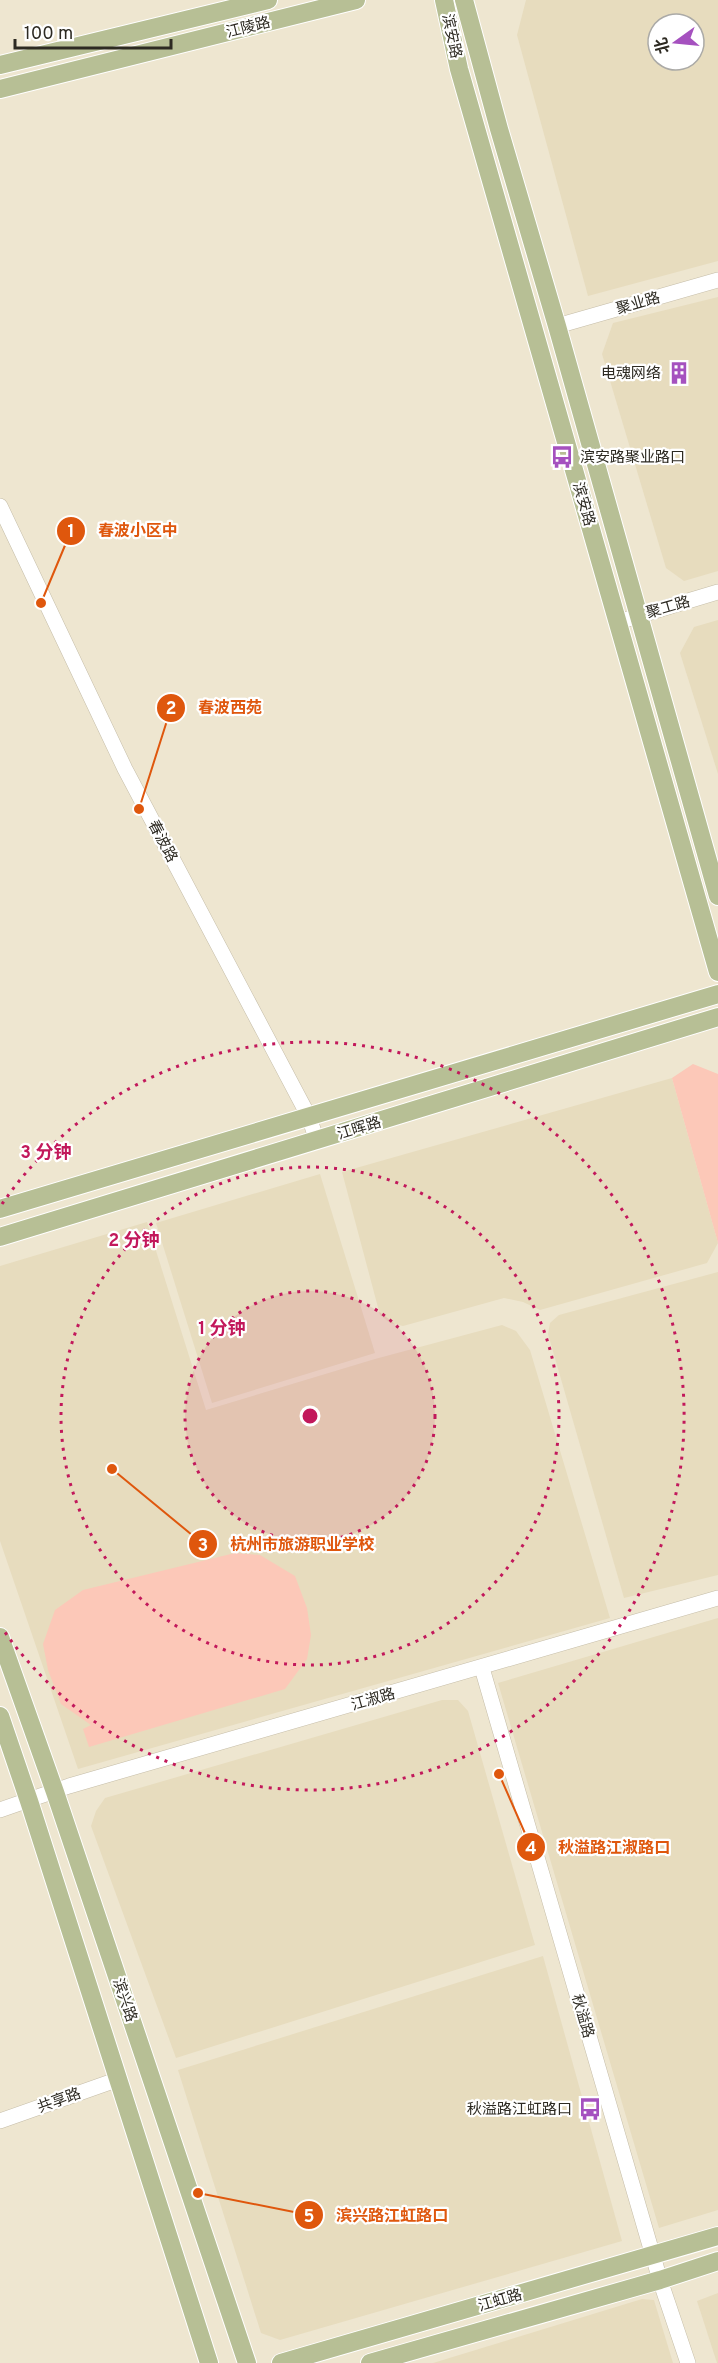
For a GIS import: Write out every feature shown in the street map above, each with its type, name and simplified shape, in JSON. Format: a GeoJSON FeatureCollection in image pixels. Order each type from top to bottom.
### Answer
{"type":"FeatureCollection","features":[{"type":"Feature","properties":{"kind":"main road","name":"江陵路"},"geometry":{"type":"LineString","coordinates":[[0,65],[268,0]]}},
{"type":"Feature","properties":{"kind":"main road","name":"江陵路"},"geometry":{"type":"LineString","coordinates":[[0,89],[356,0]]}},
{"type":"Feature","properties":{"kind":"main road","name":"滨安路"},"geometry":{"type":"LineString","coordinates":[[444,0],[459,69],[718,972]]}},
{"type":"Feature","properties":{"kind":"main road","name":"滨安路"},"geometry":{"type":"LineString","coordinates":[[464,0],[718,896]]}},
{"type":"Feature","properties":{"kind":"main road","name":"江晖路"},"geometry":{"type":"LineString","coordinates":[[0,1209],[718,994]]}},
{"type":"Feature","properties":{"kind":"main road","name":"江晖路"},"geometry":{"type":"LineString","coordinates":[[0,1238],[718,1017]]}},
{"type":"Feature","properties":{"kind":"main road","name":"滨兴路"},"geometry":{"type":"LineString","coordinates":[[0,1637],[55,1792],[247,2363]]}},
{"type":"Feature","properties":{"kind":"main road","name":"滨兴路"},"geometry":{"type":"LineString","coordinates":[[0,1716],[209,2363]]}},
{"type":"Feature","properties":{"kind":"main road","name":"江虹路"},"geometry":{"type":"LineString","coordinates":[[281,2363],[718,2236]]}},
{"type":"Feature","properties":{"kind":"main road","name":"江虹路"},"geometry":{"type":"LineString","coordinates":[[370,2363],[660,2280],[718,2261]]}},
{"type":"Feature","properties":{"kind":"street","name":"聚业路"},"geometry":{"type":"LineString","coordinates":[[557,326],[718,280]]}},
{"type":"Feature","properties":{"kind":"street","name":"春波路"},"geometry":{"type":"LineString","coordinates":[[0,506],[125,769],[309,1118],[317,1141]]}},
{"type":"Feature","properties":{"kind":"street","name":"聚工路"},"geometry":{"type":"LineString","coordinates":[[618,622],[718,592]]}},
{"type":"Feature","properties":{"kind":"street","name":"江淑路"},"geometry":{"type":"LineString","coordinates":[[0,1810],[718,1598]]}},
{"type":"Feature","properties":{"kind":"street","name":"秋溢路"},"geometry":{"type":"LineString","coordinates":[[482,1668],[660,2280],[688,2363]]}},
{"type":"Feature","properties":{"kind":"street","name":"共享路"},"geometry":{"type":"LineString","coordinates":[[0,2121],[119,2079]]}},
{"type":"Feature","properties":{"kind":"shaded area"},"geometry":{"type":"Polygon","coordinates":[[[526,0],[718,0],[718,261],[588,296],[517,35],[526,0]]]}},
{"type":"Feature","properties":{"kind":"shaded area"},"geometry":{"type":"Polygon","coordinates":[[[718,297],[718,571],[684,581],[666,568],[602,354],[613,323],[718,297]]]}},
{"type":"Feature","properties":{"kind":"shaded area"},"geometry":{"type":"Polygon","coordinates":[[[718,620],[718,774],[680,653],[694,627],[718,620]]]}},
{"type":"Feature","properties":{"kind":"shaded area"},"geometry":{"type":"Polygon","coordinates":[[[693,1064],[718,1074],[718,1243],[672,1078],[693,1064]]]}},
{"type":"Feature","properties":{"kind":"shaded area"},"geometry":{"type":"Polygon","coordinates":[[[672,1078],[718,1243],[707,1263],[540,1310],[523,1302],[504,1298],[403,1326],[390,1323],[380,1315],[342,1172],[672,1078]]]}},
{"type":"Feature","properties":{"kind":"shaded area"},"geometry":{"type":"Polygon","coordinates":[[[320,1174],[375,1353],[212,1403],[156,1223],[320,1174]]]}},
{"type":"Feature","properties":{"kind":"shaded area"},"geometry":{"type":"Polygon","coordinates":[[[147,1222],[206,1410],[375,1359],[502,1325],[516,1331],[530,1350],[610,1618],[78,1769],[0,1541],[0,1266],[147,1222]]]}},
{"type":"Feature","properties":{"kind":"shaded area"},"geometry":{"type":"Polygon","coordinates":[[[718,1272],[718,1575],[624,1598],[548,1334],[550,1323],[559,1315],[718,1272]]]}},
{"type":"Feature","properties":{"kind":"shaded area"},"geometry":{"type":"Polygon","coordinates":[[[235,1553],[260,1555],[295,1576],[307,1608],[311,1635],[307,1659],[285,1689],[89,1747],[83,1729],[91,1725],[61,1704],[48,1670],[43,1644],[55,1610],[83,1590],[235,1553]]]}},
{"type":"Feature","properties":{"kind":"shaded area"},"geometry":{"type":"Polygon","coordinates":[[[718,1618],[718,2210],[659,2228],[498,1683],[718,1618]]]}},
{"type":"Feature","properties":{"kind":"shaded area"},"geometry":{"type":"Polygon","coordinates":[[[442,1700],[458,1700],[468,1711],[535,1945],[176,2058],[91,1826],[96,1811],[105,1798],[442,1700]]]}},
{"type":"Feature","properties":{"kind":"shaded area"},"geometry":{"type":"Polygon","coordinates":[[[543,1956],[622,2241],[280,2340],[261,2333],[178,2070],[543,1956]]]}},
{"type":"Feature","properties":{"kind":"shaded area"},"geometry":{"type":"Polygon","coordinates":[[[718,2293],[718,2363],[717,2363],[697,2301],[718,2293]]]}},
{"type":"Feature","properties":{"kind":"shaded area"},"geometry":{"type":"Polygon","coordinates":[[[642,2299],[654,2300],[673,2363],[433,2363],[642,2299]]]}},
{"type":"Feature","properties":{"kind":"place","name":"电魂网络"},"geometry":{"type":"Point","coordinates":[679,373]}},
{"type":"Feature","properties":{"kind":"place","name":"滨安路聚业路口"},"geometry":{"type":"Point","coordinates":[562,457]}},
{"type":"Feature","properties":{"kind":"place","name":"春波小区中"},"geometry":{"type":"Point","coordinates":[41,603]}},
{"type":"Feature","properties":{"kind":"place","name":"春波西苑"},"geometry":{"type":"Point","coordinates":[139,809]}},
{"type":"Feature","properties":{"kind":"place","name":"杭州市旅游职业学校"},"geometry":{"type":"Point","coordinates":[112,1469]}},
{"type":"Feature","properties":{"kind":"place","name":"秋溢路江淑路口"},"geometry":{"type":"Point","coordinates":[499,1774]}},
{"type":"Feature","properties":{"kind":"place","name":"秋溢路江虹路口"},"geometry":{"type":"Point","coordinates":[590,2109]}},
{"type":"Feature","properties":{"kind":"place","name":"滨兴路江虹路口"},"geometry":{"type":"Point","coordinates":[198,2193]}}]}
